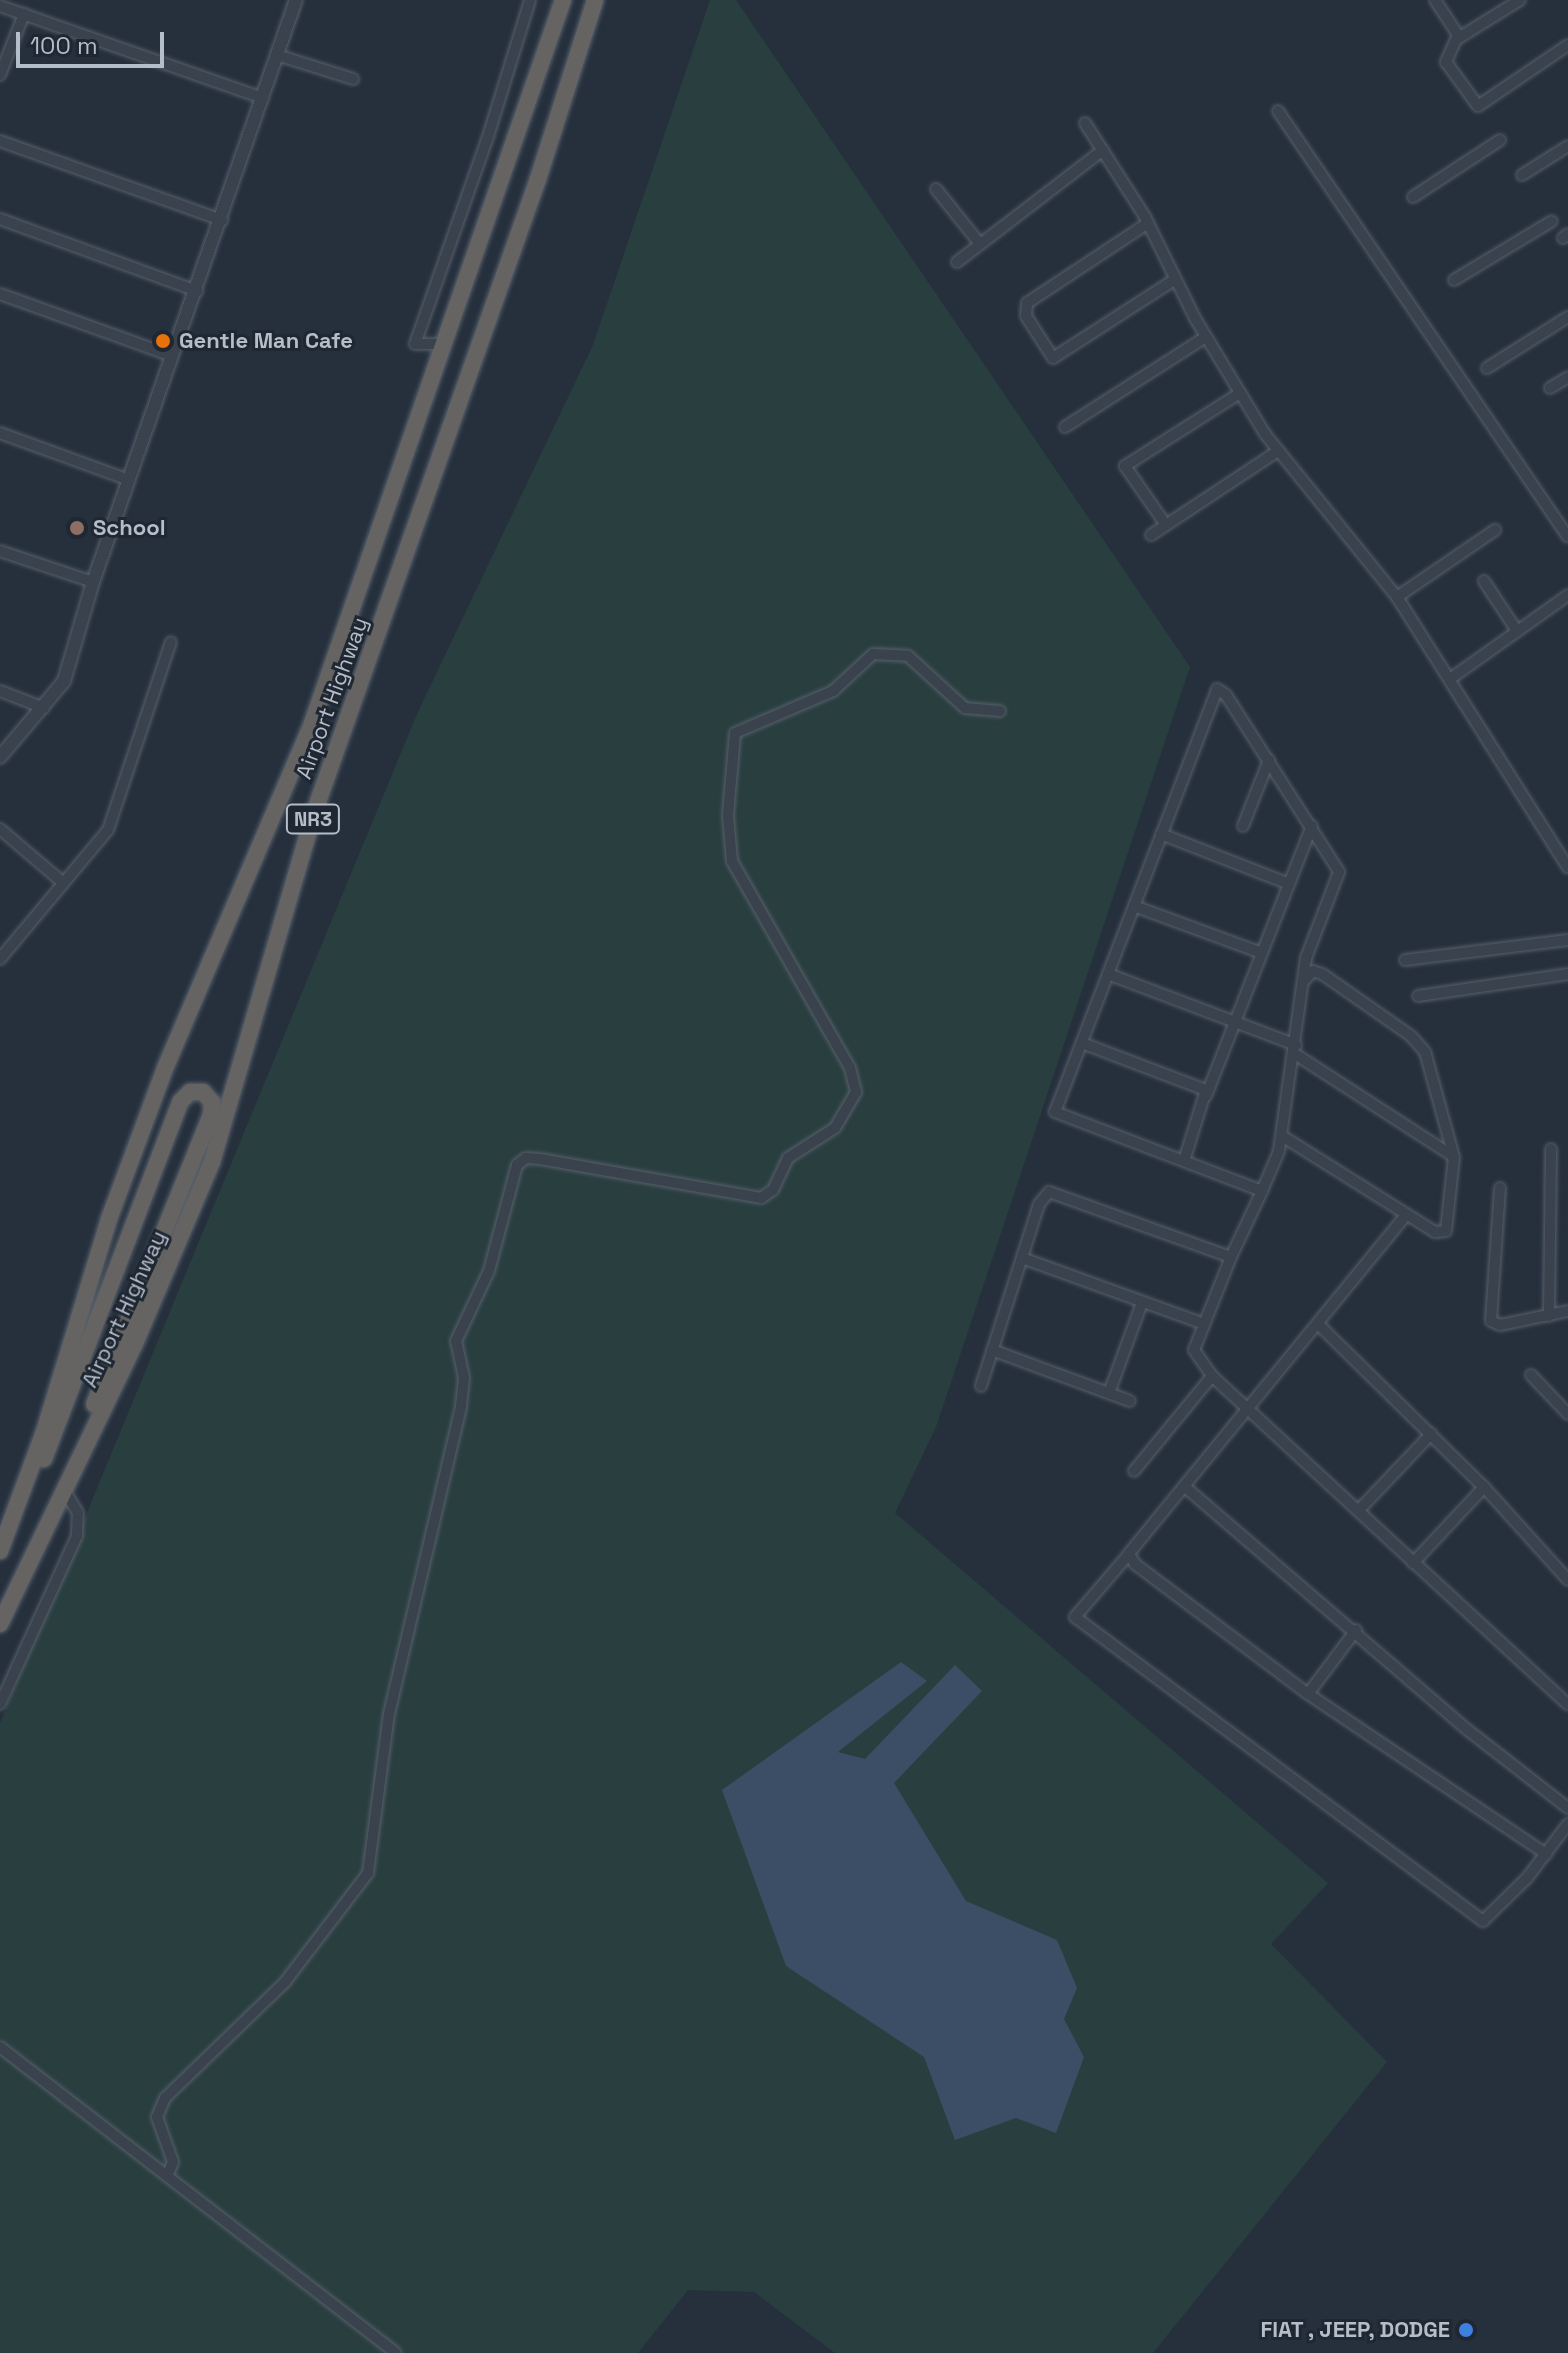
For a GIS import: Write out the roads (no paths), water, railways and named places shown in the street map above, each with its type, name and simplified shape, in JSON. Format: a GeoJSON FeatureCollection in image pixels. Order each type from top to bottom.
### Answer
{"type":"FeatureCollection","features":[{"type":"Feature","properties":{"kind":"highway","name":"Airport Highway"},"geometry":{"type":"LineString","coordinates":[[0,1553],[44,1432],[124,1176],[193,999],[284,798],[446,344],[563,0]]}},
{"type":"Feature","properties":{"kind":"highway","name":"Airport Highway"},"geometry":{"type":"LineString","coordinates":[[0,1624],[30,1557],[65,1491],[212,1162],[314,813],[538,179],[595,0]]}},
{"type":"Feature","properties":{"kind":"highway"},"geometry":{"type":"LineString","coordinates":[[0,1553],[53,1438],[181,1101],[190,1092],[203,1092],[212,1102],[211,1115],[30,1557]]}},
{"type":"Feature","properties":{"kind":"street"},"geometry":{"type":"LineString","coordinates":[[0,757],[64,681],[93,582],[222,220],[296,0]]}},
{"type":"Feature","properties":{"kind":"street"},"geometry":{"type":"LineString","coordinates":[[446,344],[415,344],[530,0]]}},
{"type":"Feature","properties":{"kind":"street"},"geometry":{"type":"LineString","coordinates":[[1520,0],[1457,39],[1446,62],[1478,106],[1568,45]]}},
{"type":"Feature","properties":{"kind":"street"},"geometry":{"type":"LineString","coordinates":[[1440,2],[1457,39]]}},
{"type":"Feature","properties":{"kind":"street"},"geometry":{"type":"LineString","coordinates":[[0,6],[263,98]]}},
{"type":"Feature","properties":{"kind":"street"},"geometry":{"type":"LineString","coordinates":[[0,75],[24,14]]}},
{"type":"Feature","properties":{"kind":"street"},"geometry":{"type":"LineString","coordinates":[[277,55],[353,79]]}},
{"type":"Feature","properties":{"kind":"street"},"geometry":{"type":"LineString","coordinates":[[1278,111],[1568,537]]}},
{"type":"Feature","properties":{"kind":"street"},"geometry":{"type":"LineString","coordinates":[[1085,123],[1148,223],[1174,280],[1240,393],[1278,451],[1397,597],[1568,867]]}},
{"type":"Feature","properties":{"kind":"street"},"geometry":{"type":"LineString","coordinates":[[1413,197],[1500,140]]}},
{"type":"Feature","properties":{"kind":"street"},"geometry":{"type":"LineString","coordinates":[[0,141],[222,220]]}},
{"type":"Feature","properties":{"kind":"street"},"geometry":{"type":"LineString","coordinates":[[1522,175],[1568,146]]}},
{"type":"Feature","properties":{"kind":"street"},"geometry":{"type":"LineString","coordinates":[[957,262],[1103,150]]}},
{"type":"Feature","properties":{"kind":"street"},"geometry":{"type":"LineString","coordinates":[[936,189],[980,244]]}},
{"type":"Feature","properties":{"kind":"street"},"geometry":{"type":"LineString","coordinates":[[0,219],[197,291]]}},
{"type":"Feature","properties":{"kind":"street"},"geometry":{"type":"LineString","coordinates":[[1454,280],[1552,221]]}},
{"type":"Feature","properties":{"kind":"street"},"geometry":{"type":"LineString","coordinates":[[1148,223],[1027,303],[1026,316],[1053,358],[1174,280]]}},
{"type":"Feature","properties":{"kind":"street"},"geometry":{"type":"LineString","coordinates":[[0,294],[172,356]]}},
{"type":"Feature","properties":{"kind":"street"},"geometry":{"type":"LineString","coordinates":[[1487,368],[1568,317]]}},
{"type":"Feature","properties":{"kind":"street"},"geometry":{"type":"LineString","coordinates":[[1065,427],[1206,337]]}},
{"type":"Feature","properties":{"kind":"street"},"geometry":{"type":"LineString","coordinates":[[1550,388],[1568,377]]}},
{"type":"Feature","properties":{"kind":"street"},"geometry":{"type":"LineString","coordinates":[[1166,525],[1125,466],[1240,393]]}},
{"type":"Feature","properties":{"kind":"street"},"geometry":{"type":"LineString","coordinates":[[0,433],[129,480]]}},
{"type":"Feature","properties":{"kind":"street"},"geometry":{"type":"LineString","coordinates":[[1151,535],[1278,451]]}},
{"type":"Feature","properties":{"kind":"street"},"geometry":{"type":"LineString","coordinates":[[1397,597],[1495,530]]}},
{"type":"Feature","properties":{"kind":"street"},"geometry":{"type":"LineString","coordinates":[[0,551],[93,582]]}},
{"type":"Feature","properties":{"kind":"street"},"geometry":{"type":"LineString","coordinates":[[1484,581],[1517,631]]}},
{"type":"Feature","properties":{"kind":"street"},"geometry":{"type":"LineString","coordinates":[[1450,679],[1568,595]]}},
{"type":"Feature","properties":{"kind":"street"},"geometry":{"type":"LineString","coordinates":[[0,959],[61,881],[97,846],[121,802],[171,642]]}},
{"type":"Feature","properties":{"kind":"street"},"geometry":{"type":"LineString","coordinates":[[168,2174],[173,2162],[158,2133],[157,2117],[165,2098],[285,1982],[368,1873],[389,1714],[461,1406],[464,1378],[456,1341],[489,1271],[517,1165],[526,1158],[540,1159],[761,1198],[773,1190],[788,1158],[835,1128],[856,1092],[850,1068],[732,861],[728,815],[735,733],[833,691],[873,654],[908,656],[934,674],[965,708],[1000,711]]}},
{"type":"Feature","properties":{"kind":"street"},"geometry":{"type":"LineString","coordinates":[[1262,1191],[1055,1112],[1217,689],[1226,695],[1337,865],[1338,881],[1310,945],[1282,1136],[1262,1191],[1231,1257],[1194,1350],[1212,1376],[1568,1704]]}},
{"type":"Feature","properties":{"kind":"street"},"geometry":{"type":"LineString","coordinates":[[0,691],[44,708]]}},
{"type":"Feature","properties":{"kind":"street"},"geometry":{"type":"LineString","coordinates":[[1243,826],[1269,760]]}},
{"type":"Feature","properties":{"kind":"street"},"geometry":{"type":"LineString","coordinates":[[1184,1161],[1206,1096],[1312,826]]}},
{"type":"Feature","properties":{"kind":"street"},"geometry":{"type":"LineString","coordinates":[[0,829],[61,881]]}},
{"type":"Feature","properties":{"kind":"street"},"geometry":{"type":"LineString","coordinates":[[1161,834],[1289,884]]}},
{"type":"Feature","properties":{"kind":"street"},"geometry":{"type":"LineString","coordinates":[[1134,906],[1262,953]]}},
{"type":"Feature","properties":{"kind":"street"},"geometry":{"type":"LineString","coordinates":[[1405,960],[1568,940]]}},
{"type":"Feature","properties":{"kind":"street"},"geometry":{"type":"LineString","coordinates":[[1282,1136],[1406,1215],[1444,1234],[1454,1157],[1420,1045],[1322,974],[1313,971],[1304,982]]}},
{"type":"Feature","properties":{"kind":"street"},"geometry":{"type":"LineString","coordinates":[[1108,974],[1235,1022],[1295,1049],[1454,1157]]}},
{"type":"Feature","properties":{"kind":"street"},"geometry":{"type":"LineString","coordinates":[[1418,996],[1568,974]]}},
{"type":"Feature","properties":{"kind":"street"},"geometry":{"type":"LineString","coordinates":[[1082,1043],[1203,1087],[1206,1096]]}},
{"type":"Feature","properties":{"kind":"street"},"geometry":{"type":"LineString","coordinates":[[1549,1316],[1551,1149]]}},
{"type":"Feature","properties":{"kind":"street"},"geometry":{"type":"LineString","coordinates":[[1500,1188],[1491,1321],[1500,1325],[1568,1311]]}},
{"type":"Feature","properties":{"kind":"street"},"geometry":{"type":"LineString","coordinates":[[981,1386],[1039,1204],[1049,1192],[1231,1257]]}},
{"type":"Feature","properties":{"kind":"street"},"geometry":{"type":"LineString","coordinates":[[1406,1215],[1075,1617],[1483,1921],[1546,1854],[1568,1824]]}},
{"type":"Feature","properties":{"kind":"street"},"geometry":{"type":"LineString","coordinates":[[1022,1258],[1204,1324]]}},
{"type":"Feature","properties":{"kind":"street"},"geometry":{"type":"LineString","coordinates":[[1109,1393],[1142,1303]]}},
{"type":"Feature","properties":{"kind":"street"},"geometry":{"type":"LineString","coordinates":[[1318,1324],[1484,1487],[1568,1580]]}},
{"type":"Feature","properties":{"kind":"street"},"geometry":{"type":"LineString","coordinates":[[992,1350],[1130,1401]]}},
{"type":"Feature","properties":{"kind":"street"},"geometry":{"type":"LineString","coordinates":[[1531,1375],[1568,1414]]}},
{"type":"Feature","properties":{"kind":"street"},"geometry":{"type":"LineString","coordinates":[[1134,1471],[1212,1376]]}},
{"type":"Feature","properties":{"kind":"street"},"geometry":{"type":"LineString","coordinates":[[1359,1510],[1431,1434]]}},
{"type":"Feature","properties":{"kind":"street"},"geometry":{"type":"LineString","coordinates":[[1184,1486],[1356,1630],[1469,1731],[1568,1808]]}},
{"type":"Feature","properties":{"kind":"street"},"geometry":{"type":"LineString","coordinates":[[1413,1563],[1484,1487]]}},
{"type":"Feature","properties":{"kind":"street"},"geometry":{"type":"LineString","coordinates":[[0,1704],[77,1536],[78,1513],[65,1491]]}},
{"type":"Feature","properties":{"kind":"street"},"geometry":{"type":"LineString","coordinates":[[1129,1554],[1135,1564],[1308,1694],[1546,1854]]}},
{"type":"Feature","properties":{"kind":"street"},"geometry":{"type":"LineString","coordinates":[[1308,1694],[1356,1630]]}},
{"type":"Feature","properties":{"kind":"street"},"geometry":{"type":"LineString","coordinates":[[0,2047],[396,2353]]}},
{"type":"Feature","properties":{"kind":"water"},"geometry":{"type":"Polygon","coordinates":[[[901,1662],[927,1681],[838,1752],[865,1759],[955,1665],[982,1691],[894,1783],[966,1901],[1057,1940],[1077,1988],[1064,2019],[1084,2057],[1056,2133],[1016,2118],[955,2140],[924,2057],[786,1966],[722,1790],[901,1662]]]}},
{"type":"Feature","properties":{"kind":"place","name":"Gentle Man Cafe"},"geometry":{"type":"Point","coordinates":[163,341]}},
{"type":"Feature","properties":{"kind":"place","name":"School"},"geometry":{"type":"Point","coordinates":[77,528]}},
{"type":"Feature","properties":{"kind":"place","name":"FIAT , JEEP, DODGE"},"geometry":{"type":"Point","coordinates":[1466,2330]}}]}
